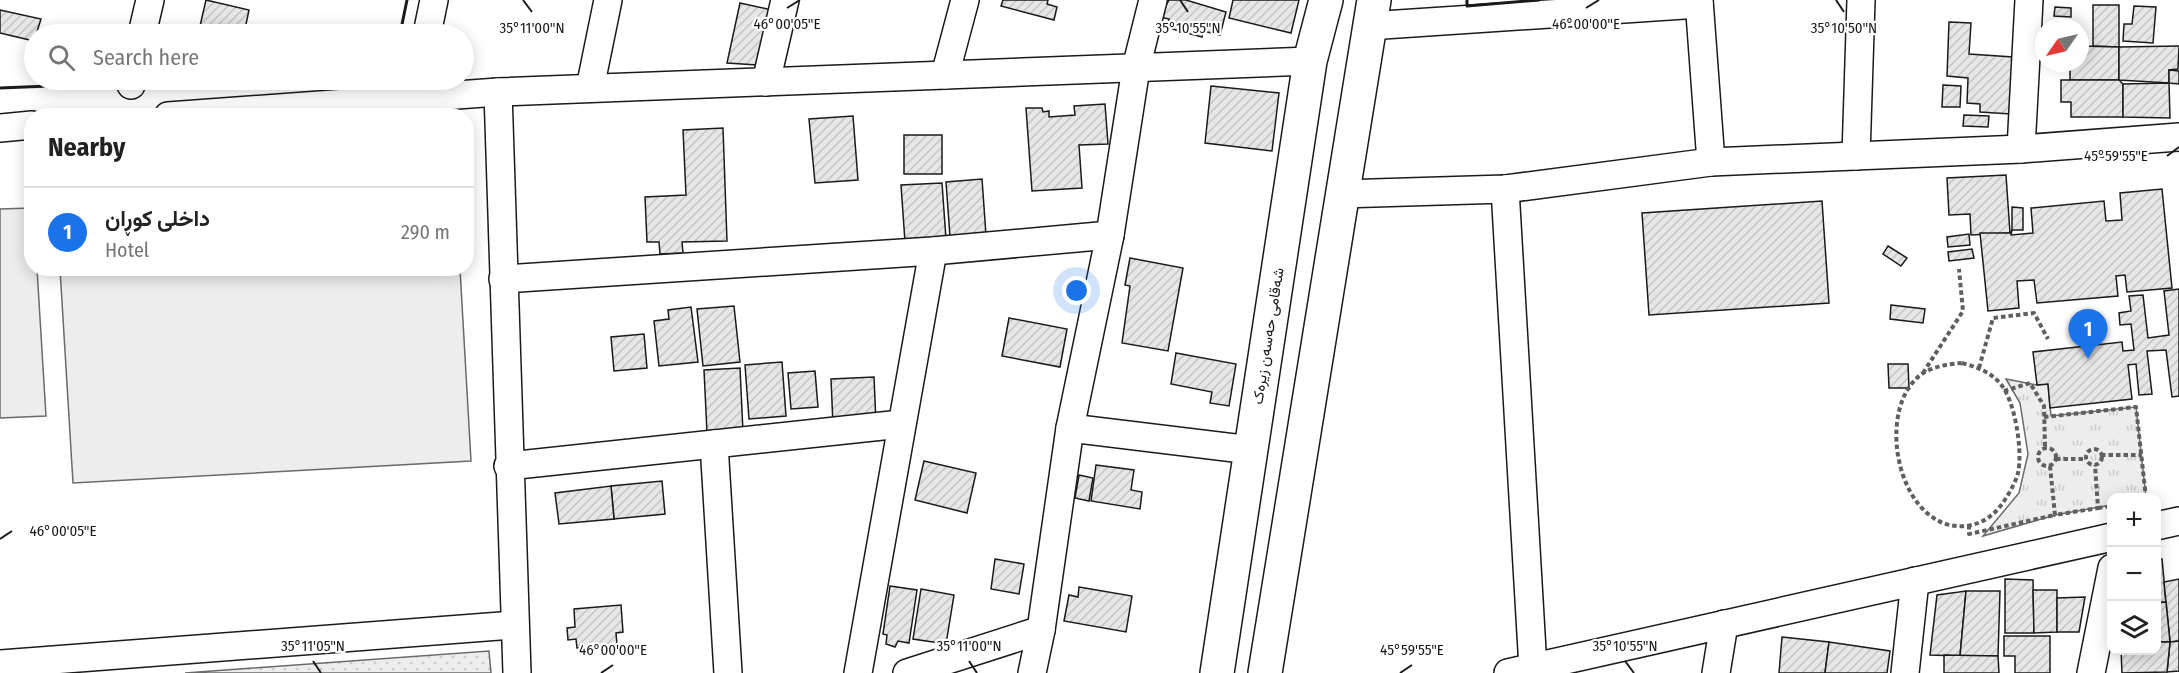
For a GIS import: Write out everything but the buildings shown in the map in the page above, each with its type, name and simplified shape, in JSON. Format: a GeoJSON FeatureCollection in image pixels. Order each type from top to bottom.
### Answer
{"type":"FeatureCollection","features":[{"type":"Feature","properties":{"kind":"main road","name":"شەقامی حەسەن زیرەک"},"geometry":{"type":"LineString","coordinates":[[1217,673],[1311,61],[1326,0]]}},
{"type":"Feature","properties":{"kind":"main road"},"geometry":{"type":"LineString","coordinates":[[1265,673],[1371,13]]}},
{"type":"Feature","properties":{"kind":"street"},"geometry":{"type":"LineString","coordinates":[[144,24],[150,0]]}},
{"type":"Feature","properties":{"kind":"street"},"geometry":{"type":"LineString","coordinates":[[429,24],[434,0]]}},
{"type":"Feature","properties":{"kind":"street"},"geometry":{"type":"LineString","coordinates":[[590,88],[608,0]]}},
{"type":"Feature","properties":{"kind":"street"},"geometry":{"type":"LineString","coordinates":[[766,82],[785,0]]}},
{"type":"Feature","properties":{"kind":"street"},"geometry":{"type":"LineString","coordinates":[[945,75],[965,0]]}},
{"type":"Feature","properties":{"kind":"street"},"geometry":{"type":"LineString","coordinates":[[1032,673],[1041,630],[1070,428],[1110,235],[1136,68],[1153,0]]}},
{"type":"Feature","properties":{"kind":"street"},"geometry":{"type":"LineString","coordinates":[[1856,156],[1861,0]]}},
{"type":"Feature","properties":{"kind":"street"},"geometry":{"type":"LineString","coordinates":[[2020,149],[2029,0]]}},
{"type":"Feature","properties":{"kind":"street"},"geometry":{"type":"LineString","coordinates":[[1371,13],[1699,2],[1712,162]]}},
{"type":"Feature","properties":{"kind":"street"},"geometry":{"type":"LineString","coordinates":[[443,90],[498,92],[1311,61]]}},
{"type":"Feature","properties":{"kind":"street"},"geometry":{"type":"LineString","coordinates":[[241,108],[407,90]]}},
{"type":"Feature","properties":{"kind":"street"},"geometry":{"type":"LineString","coordinates":[[498,92],[508,466],[517,673]]}},
{"type":"Feature","properties":{"kind":"street"},"geometry":{"type":"LineString","coordinates":[[0,128],[24,126]]}},
{"type":"Feature","properties":{"kind":"street"},"geometry":{"type":"LineString","coordinates":[[1341,194],[1505,189],[1712,162],[2020,149],[2179,137]]}},
{"type":"Feature","properties":{"kind":"street"},"geometry":{"type":"LineString","coordinates":[[1505,189],[1520,670],[2107,538]]}},
{"type":"Feature","properties":{"kind":"street"},"geometry":{"type":"LineString","coordinates":[[503,279],[933,251],[1110,235]]}},
{"type":"Feature","properties":{"kind":"street"},"geometry":{"type":"LineString","coordinates":[[858,673],[933,251]]}},
{"type":"Feature","properties":{"kind":"street"},"geometry":{"type":"LineString","coordinates":[[508,466],[901,424]]}},
{"type":"Feature","properties":{"kind":"street"},"geometry":{"type":"LineString","coordinates":[[1070,428],[1251,450]]}},
{"type":"Feature","properties":{"kind":"street"},"geometry":{"type":"LineString","coordinates":[[714,444],[728,673]]}},
{"type":"Feature","properties":{"kind":"street"},"geometry":{"type":"LineString","coordinates":[[2161,525],[2179,521]]}},
{"type":"Feature","properties":{"kind":"street"},"geometry":{"type":"LineString","coordinates":[[1905,673],[1915,581]]}},
{"type":"Feature","properties":{"kind":"street"},"geometry":{"type":"LineString","coordinates":[[2091,673],[2107,593]]}},
{"type":"Feature","properties":{"kind":"street"},"geometry":{"type":"LineString","coordinates":[[1716,673],[1724,624]]}},
{"type":"Feature","properties":{"kind":"street"},"geometry":{"type":"LineString","coordinates":[[0,664],[514,625]]}},
{"type":"Feature","properties":{"kind":"street"},"geometry":{"type":"LineString","coordinates":[[907,673],[1041,630]]}},
{"type":"Feature","properties":{"kind":"path"},"geometry":{"type":"LineString","coordinates":[[1922,375],[1963,311],[1959,269]]}},
{"type":"Feature","properties":{"kind":"path"},"geometry":{"type":"LineString","coordinates":[[1979,368],[1993,318],[2034,313],[2048,339]]}},
{"type":"Feature","properties":{"kind":"path"},"geometry":{"type":"LineString","coordinates":[[1962,363],[1979,368],[2000,383],[2012,408],[2019,440],[2018,472],[2011,490],[1996,511],[1977,525],[1946,526],[1927,516],[1914,499],[1904,477],[1898,452],[1897,420],[1915,379],[1948,364],[1962,363]]}},
{"type":"Feature","properties":{"kind":"path"},"geometry":{"type":"LineString","coordinates":[[2004,391],[2030,382],[2044,406],[2045,448]]}},
{"type":"Feature","properties":{"kind":"path"},"geometry":{"type":"LineString","coordinates":[[2044,417],[2136,407],[2145,493]]}},
{"type":"Feature","properties":{"kind":"path"},"geometry":{"type":"LineString","coordinates":[[2045,448],[2053,451],[2056,459]]}},
{"type":"Feature","properties":{"kind":"path"},"geometry":{"type":"LineString","coordinates":[[2045,448],[2040,451],[2038,459],[2041,465],[2050,466]]}},
{"type":"Feature","properties":{"kind":"path"},"geometry":{"type":"LineString","coordinates":[[2086,459],[2090,450],[2101,454],[2141,455]]}},
{"type":"Feature","properties":{"kind":"path"},"geometry":{"type":"LineString","coordinates":[[2095,465],[2099,463],[2101,454]]}},
{"type":"Feature","properties":{"kind":"path"},"geometry":{"type":"LineString","coordinates":[[2055,515],[2050,466],[2056,459],[2086,459],[2095,465]]}},
{"type":"Feature","properties":{"kind":"path"},"geometry":{"type":"LineString","coordinates":[[2095,465],[2098,508]]}},
{"type":"Feature","properties":{"kind":"path"},"geometry":{"type":"LineString","coordinates":[[1969,525],[1969,534],[2055,515],[2107,507]]}},
{"type":"Feature","properties":{"kind":"green space"},"geometry":{"type":"Polygon","coordinates":[[[2006,379],[2037,385],[2048,384],[2051,416],[2136,407],[2146,493],[2107,493],[2107,506],[2055,515],[1983,536],[2019,493],[2028,454],[2020,403],[2006,379]]]}},
{"type":"Feature","properties":{"kind":"green space"},"geometry":{"type":"Polygon","coordinates":[[[489,651],[491,673],[185,673],[489,651]]]}},
{"type":"Feature","properties":{"kind":"shaded area"},"geometry":{"type":"Polygon","coordinates":[[[24,208],[24,276],[37,276],[46,416],[0,418],[0,209],[24,208]]]}},
{"type":"Feature","properties":{"kind":"shaded area"},"geometry":{"type":"Polygon","coordinates":[[[60,276],[460,276],[471,461],[73,483],[60,276]]]}},
{"type":"Feature","properties":{"kind":"wall"},"geometry":{"type":"LineString","coordinates":[[402,24],[407,0]]}},
{"type":"Feature","properties":{"kind":"wall"},"geometry":{"type":"LineString","coordinates":[[1467,0],[1467,6],[1539,0]]}},
{"type":"Feature","properties":{"kind":"wall"},"geometry":{"type":"LineString","coordinates":[[0,88],[24,87]]}},
{"type":"Feature","properties":{"kind":"place","name":"داخلی کوڕان"},"geometry":{"type":"Point","coordinates":[2088,359]}}]}
